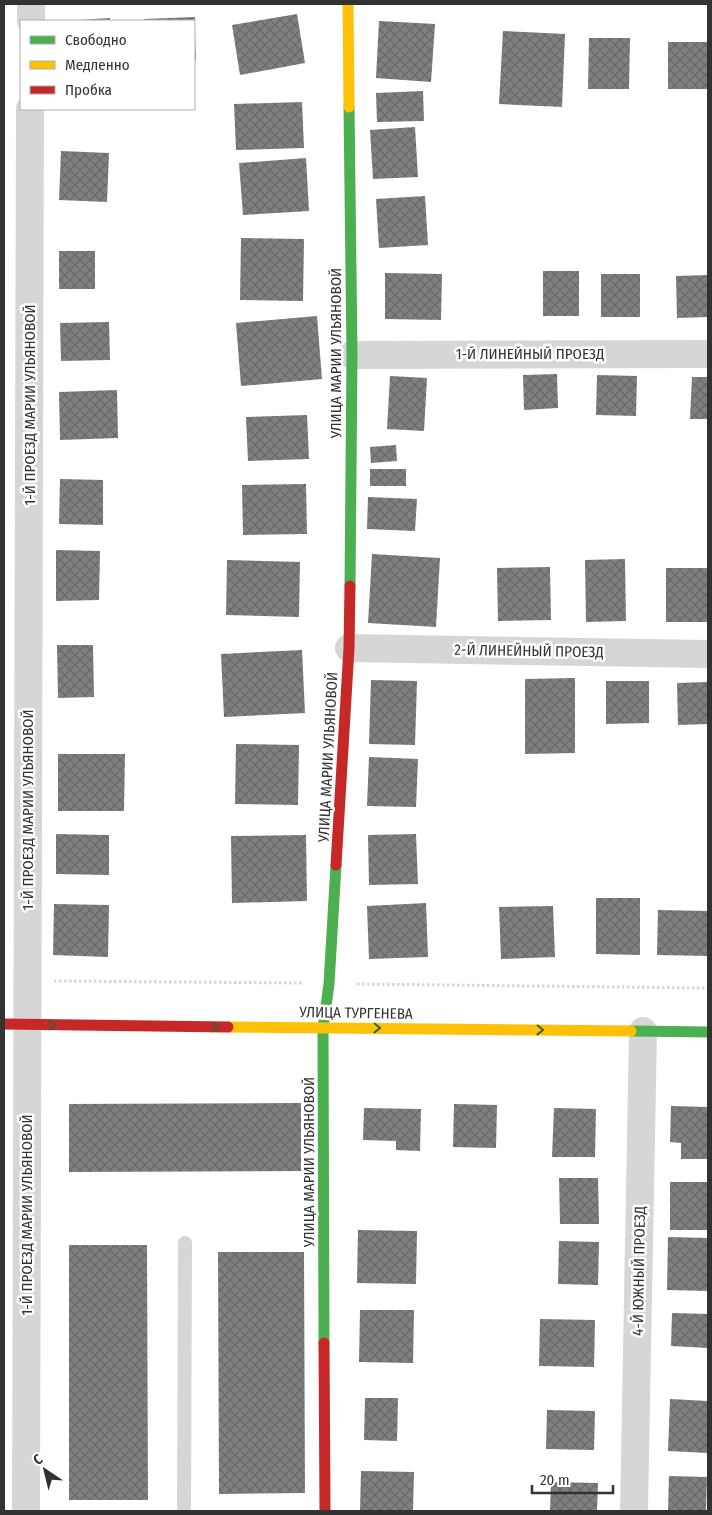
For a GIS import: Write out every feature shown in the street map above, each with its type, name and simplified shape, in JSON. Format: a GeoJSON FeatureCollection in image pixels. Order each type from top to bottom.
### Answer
{"type":"FeatureCollection","features":[{"type":"Feature","properties":{"kind":"street"},"geometry":{"type":"LineString","coordinates":[[31,4],[31,20]]}},
{"type":"Feature","properties":{"kind":"street","name":"УЛИЦА МАРИИ УЛЬЯНОВОЙ"},"geometry":{"type":"LineString","coordinates":[[325,1511],[324,1028],[329,984],[349,648],[352,355],[348,4]]}},
{"type":"Feature","properties":{"kind":"street","name":"1-Й ПРОЕЗД МАРИИ УЛЬЯНОВОЙ"},"geometry":{"type":"LineString","coordinates":[[26,1511],[16,1025],[30,110]]}},
{"type":"Feature","properties":{"kind":"street","name":"1-Й ЛИНЕЙНЫЙ ПРОЕЗД"},"geometry":{"type":"LineString","coordinates":[[352,355],[708,354]]}},
{"type":"Feature","properties":{"kind":"street","name":"2-Й ЛИНЕЙНЫЙ ПРОЕЗД"},"geometry":{"type":"LineString","coordinates":[[349,648],[708,654]]}},
{"type":"Feature","properties":{"kind":"street","name":"УЛИЦА ТУРГЕНЕВА"},"geometry":{"type":"LineString","coordinates":[[16,1025],[708,1032]]}},
{"type":"Feature","properties":{"kind":"street","name":"4-Й ЮЖНЫЙ ПРОЕЗД"},"geometry":{"type":"LineString","coordinates":[[634,1511],[643,1031]]}},
{"type":"Feature","properties":{"kind":"lane"},"geometry":{"type":"LineString","coordinates":[[184,1511],[185,1242]]}},
{"type":"Feature","properties":{"kind":"building"},"geometry":{"type":"Polygon","coordinates":[[[297,14],[305,63],[240,75],[232,25],[297,14]]]}},
{"type":"Feature","properties":{"kind":"building"},"geometry":{"type":"Polygon","coordinates":[[[195,17],[195,20],[144,19],[195,17]]]}},
{"type":"Feature","properties":{"kind":"building"},"geometry":{"type":"Polygon","coordinates":[[[110,18],[110,20],[79,20],[110,18]]]}},
{"type":"Feature","properties":{"kind":"building"},"geometry":{"type":"Polygon","coordinates":[[[379,21],[435,24],[431,82],[376,78],[379,21]]]}},
{"type":"Feature","properties":{"kind":"building"},"geometry":{"type":"Polygon","coordinates":[[[503,31],[565,34],[562,107],[499,104],[503,31]]]}},
{"type":"Feature","properties":{"kind":"building"},"geometry":{"type":"Polygon","coordinates":[[[589,38],[630,38],[629,89],[588,89],[589,38]]]}},
{"type":"Feature","properties":{"kind":"building"},"geometry":{"type":"Polygon","coordinates":[[[668,42],[708,42],[708,89],[668,89],[668,42]]]}},
{"type":"Feature","properties":{"kind":"building"},"geometry":{"type":"Polygon","coordinates":[[[423,91],[424,121],[377,122],[376,93],[423,91]]]}},
{"type":"Feature","properties":{"kind":"building"},"geometry":{"type":"Polygon","coordinates":[[[302,102],[304,148],[236,150],[234,104],[302,102]]]}},
{"type":"Feature","properties":{"kind":"building"},"geometry":{"type":"Polygon","coordinates":[[[415,127],[418,177],[373,179],[370,130],[415,127]]]}},
{"type":"Feature","properties":{"kind":"building"},"geometry":{"type":"Polygon","coordinates":[[[61,151],[109,153],[107,202],[59,200],[61,151]]]}},
{"type":"Feature","properties":{"kind":"building"},"geometry":{"type":"Polygon","coordinates":[[[306,158],[309,211],[243,215],[239,163],[306,158]]]}},
{"type":"Feature","properties":{"kind":"building"},"geometry":{"type":"Polygon","coordinates":[[[425,196],[428,245],[379,248],[376,199],[425,196]]]}},
{"type":"Feature","properties":{"kind":"building"},"geometry":{"type":"Polygon","coordinates":[[[241,238],[304,239],[303,301],[240,300],[241,238]]]}},
{"type":"Feature","properties":{"kind":"building"},"geometry":{"type":"Polygon","coordinates":[[[59,251],[95,251],[95,289],[59,289],[59,251]]]}},
{"type":"Feature","properties":{"kind":"building"},"geometry":{"type":"Polygon","coordinates":[[[543,271],[579,271],[579,316],[543,316],[543,271]]]}},
{"type":"Feature","properties":{"kind":"building"},"geometry":{"type":"Polygon","coordinates":[[[385,273],[442,274],[441,320],[385,319],[385,273]]]}},
{"type":"Feature","properties":{"kind":"building"},"geometry":{"type":"Polygon","coordinates":[[[601,274],[640,274],[640,317],[601,317],[601,274]]]}},
{"type":"Feature","properties":{"kind":"building"},"geometry":{"type":"Polygon","coordinates":[[[708,275],[708,317],[677,318],[676,276],[708,275]]]}},
{"type":"Feature","properties":{"kind":"building"},"geometry":{"type":"Polygon","coordinates":[[[317,316],[322,379],[241,386],[236,323],[317,316]]]}},
{"type":"Feature","properties":{"kind":"building"},"geometry":{"type":"Polygon","coordinates":[[[109,322],[110,360],[61,361],[60,323],[109,322]]]}},
{"type":"Feature","properties":{"kind":"building"},"geometry":{"type":"Polygon","coordinates":[[[557,374],[558,408],[524,410],[523,375],[557,374]]]}},
{"type":"Feature","properties":{"kind":"building"},"geometry":{"type":"Polygon","coordinates":[[[597,375],[637,376],[636,416],[596,415],[597,375]]]}},
{"type":"Feature","properties":{"kind":"building"},"geometry":{"type":"Polygon","coordinates":[[[390,376],[427,378],[424,431],[387,429],[390,376]]]}},
{"type":"Feature","properties":{"kind":"building"},"geometry":{"type":"Polygon","coordinates":[[[692,377],[708,377],[708,419],[690,419],[692,377]]]}},
{"type":"Feature","properties":{"kind":"building"},"geometry":{"type":"Polygon","coordinates":[[[117,390],[118,438],[60,440],[59,392],[117,390]]]}},
{"type":"Feature","properties":{"kind":"building"},"geometry":{"type":"Polygon","coordinates":[[[307,415],[309,459],[248,461],[246,417],[307,415]]]}},
{"type":"Feature","properties":{"kind":"building"},"geometry":{"type":"Polygon","coordinates":[[[396,445],[397,461],[371,463],[370,447],[396,445]]]}},
{"type":"Feature","properties":{"kind":"building"},"geometry":{"type":"Polygon","coordinates":[[[370,469],[406,469],[406,486],[370,486],[370,469]]]}},
{"type":"Feature","properties":{"kind":"building"},"geometry":{"type":"Polygon","coordinates":[[[60,479],[103,480],[103,525],[59,524],[60,479]]]}},
{"type":"Feature","properties":{"kind":"building"},"geometry":{"type":"Polygon","coordinates":[[[306,484],[307,534],[243,535],[242,485],[306,484]]]}},
{"type":"Feature","properties":{"kind":"building"},"geometry":{"type":"Polygon","coordinates":[[[368,497],[417,499],[415,531],[367,529],[368,497]]]}},
{"type":"Feature","properties":{"kind":"building"},"geometry":{"type":"Polygon","coordinates":[[[56,550],[100,551],[99,600],[56,601],[56,550]]]}},
{"type":"Feature","properties":{"kind":"building"},"geometry":{"type":"Polygon","coordinates":[[[372,554],[440,558],[436,627],[368,623],[372,554]]]}},
{"type":"Feature","properties":{"kind":"building"},"geometry":{"type":"Polygon","coordinates":[[[625,559],[626,621],[586,622],[585,560],[625,559]]]}},
{"type":"Feature","properties":{"kind":"building"},"geometry":{"type":"Polygon","coordinates":[[[227,560],[300,562],[299,617],[226,615],[227,560]]]}},
{"type":"Feature","properties":{"kind":"building"},"geometry":{"type":"Polygon","coordinates":[[[550,567],[551,620],[498,621],[497,568],[550,567]]]}},
{"type":"Feature","properties":{"kind":"building"},"geometry":{"type":"Polygon","coordinates":[[[666,568],[708,568],[708,622],[666,622],[666,568]]]}},
{"type":"Feature","properties":{"kind":"building"},"geometry":{"type":"Polygon","coordinates":[[[57,645],[93,645],[94,697],[58,698],[57,645]]]}},
{"type":"Feature","properties":{"kind":"building"},"geometry":{"type":"Polygon","coordinates":[[[302,650],[305,713],[224,717],[221,654],[302,650]]]}},
{"type":"Feature","properties":{"kind":"building"},"geometry":{"type":"Polygon","coordinates":[[[575,678],[575,753],[525,754],[525,679],[575,678]]]}},
{"type":"Feature","properties":{"kind":"building"},"geometry":{"type":"Polygon","coordinates":[[[371,680],[417,681],[415,745],[369,744],[371,680]]]}},
{"type":"Feature","properties":{"kind":"building"},"geometry":{"type":"Polygon","coordinates":[[[606,681],[649,681],[649,723],[606,724],[606,681]]]}},
{"type":"Feature","properties":{"kind":"building"},"geometry":{"type":"Polygon","coordinates":[[[708,682],[708,724],[678,725],[677,683],[708,682]]]}},
{"type":"Feature","properties":{"kind":"building"},"geometry":{"type":"Polygon","coordinates":[[[236,744],[299,745],[298,805],[235,804],[236,744]]]}},
{"type":"Feature","properties":{"kind":"building"},"geometry":{"type":"Polygon","coordinates":[[[58,754],[125,754],[124,811],[58,811],[58,754]]]}},
{"type":"Feature","properties":{"kind":"building"},"geometry":{"type":"Polygon","coordinates":[[[369,757],[418,759],[416,807],[367,806],[369,757]]]}},
{"type":"Feature","properties":{"kind":"building"},"geometry":{"type":"Polygon","coordinates":[[[56,834],[109,835],[109,875],[56,874],[56,834]]]}},
{"type":"Feature","properties":{"kind":"building"},"geometry":{"type":"Polygon","coordinates":[[[416,834],[418,884],[369,885],[368,835],[416,834]]]}},
{"type":"Feature","properties":{"kind":"building"},"geometry":{"type":"Polygon","coordinates":[[[306,835],[307,901],[232,903],[231,836],[306,835]]]}},
{"type":"Feature","properties":{"kind":"building"},"geometry":{"type":"Polygon","coordinates":[[[596,898],[640,898],[640,955],[596,954],[596,898]]]}},
{"type":"Feature","properties":{"kind":"building"},"geometry":{"type":"Polygon","coordinates":[[[426,903],[428,957],[369,959],[367,906],[426,903]]]}},
{"type":"Feature","properties":{"kind":"building"},"geometry":{"type":"Polygon","coordinates":[[[54,904],[109,905],[108,957],[53,955],[54,904]]]}},
{"type":"Feature","properties":{"kind":"building"},"geometry":{"type":"Polygon","coordinates":[[[553,906],[555,957],[501,959],[499,907],[553,906]]]}},
{"type":"Feature","properties":{"kind":"building"},"geometry":{"type":"Polygon","coordinates":[[[658,910],[708,911],[708,956],[657,955],[658,910]]]}},
{"type":"Feature","properties":{"kind":"building"},"geometry":{"type":"Polygon","coordinates":[[[301,1103],[301,1171],[69,1172],[69,1104],[301,1103]]]}},
{"type":"Feature","properties":{"kind":"building"},"geometry":{"type":"Polygon","coordinates":[[[454,1104],[497,1105],[496,1148],[453,1147],[454,1104]]]}},
{"type":"Feature","properties":{"kind":"building"},"geometry":{"type":"Polygon","coordinates":[[[671,1106],[708,1107],[708,1159],[681,1159],[681,1143],[670,1142],[671,1106]]]}},
{"type":"Feature","properties":{"kind":"building"},"geometry":{"type":"Polygon","coordinates":[[[364,1108],[421,1109],[420,1151],[396,1150],[396,1141],[363,1140],[364,1108]]]}},
{"type":"Feature","properties":{"kind":"building"},"geometry":{"type":"Polygon","coordinates":[[[554,1108],[596,1109],[595,1157],[552,1157],[554,1108]]]}},
{"type":"Feature","properties":{"kind":"building"},"geometry":{"type":"Polygon","coordinates":[[[559,1178],[598,1178],[599,1224],[560,1224],[559,1178]]]}},
{"type":"Feature","properties":{"kind":"building"},"geometry":{"type":"Polygon","coordinates":[[[670,1182],[708,1182],[708,1230],[670,1230],[670,1182]]]}},
{"type":"Feature","properties":{"kind":"building"},"geometry":{"type":"Polygon","coordinates":[[[358,1230],[417,1231],[416,1284],[357,1283],[358,1230]]]}},
{"type":"Feature","properties":{"kind":"building"},"geometry":{"type":"Polygon","coordinates":[[[668,1237],[708,1238],[708,1291],[667,1290],[668,1237]]]}},
{"type":"Feature","properties":{"kind":"building"},"geometry":{"type":"Polygon","coordinates":[[[559,1241],[599,1242],[598,1285],[558,1284],[559,1241]]]}},
{"type":"Feature","properties":{"kind":"building"},"geometry":{"type":"Polygon","coordinates":[[[69,1245],[147,1245],[148,1500],[69,1500],[69,1245]]]}},
{"type":"Feature","properties":{"kind":"building"},"geometry":{"type":"Polygon","coordinates":[[[218,1252],[304,1252],[305,1493],[219,1494],[218,1252]]]}},
{"type":"Feature","properties":{"kind":"building"},"geometry":{"type":"Polygon","coordinates":[[[360,1310],[414,1310],[413,1363],[359,1362],[360,1310]]]}},
{"type":"Feature","properties":{"kind":"building"},"geometry":{"type":"Polygon","coordinates":[[[672,1313],[708,1314],[708,1348],[671,1346],[672,1313]]]}},
{"type":"Feature","properties":{"kind":"building"},"geometry":{"type":"Polygon","coordinates":[[[540,1319],[595,1320],[594,1367],[539,1366],[540,1319]]]}},
{"type":"Feature","properties":{"kind":"building"},"geometry":{"type":"Polygon","coordinates":[[[365,1398],[398,1398],[397,1441],[364,1440],[365,1398]]]}},
{"type":"Feature","properties":{"kind":"building"},"geometry":{"type":"Polygon","coordinates":[[[670,1399],[708,1401],[708,1453],[668,1451],[670,1399]]]}},
{"type":"Feature","properties":{"kind":"building"},"geometry":{"type":"Polygon","coordinates":[[[547,1410],[595,1411],[594,1450],[546,1449],[547,1410]]]}},
{"type":"Feature","properties":{"kind":"building"},"geometry":{"type":"Polygon","coordinates":[[[361,1471],[414,1472],[413,1511],[360,1511],[361,1471]]]}},
{"type":"Feature","properties":{"kind":"building"},"geometry":{"type":"Polygon","coordinates":[[[669,1476],[707,1477],[706,1511],[668,1511],[669,1476]]]}},
{"type":"Feature","properties":{"kind":"building"},"geometry":{"type":"Polygon","coordinates":[[[551,1482],[598,1483],[597,1511],[550,1511],[551,1482]]]}},
{"type":"Feature","properties":{"kind":"traffic: fast"},"geometry":{"type":"LineString","coordinates":[[349,107],[352,355],[350,586]]}},
{"type":"Feature","properties":{"kind":"traffic: fast"},"geometry":{"type":"LineString","coordinates":[[324,1343],[323,1028],[329,984],[336,865]]}},
{"type":"Feature","properties":{"kind":"traffic: fast"},"geometry":{"type":"LineString","coordinates":[[631,1031],[708,1032]]}},
{"type":"Feature","properties":{"kind":"traffic: slow"},"geometry":{"type":"LineString","coordinates":[[348,4],[349,107]]}},
{"type":"Feature","properties":{"kind":"traffic: slow"},"geometry":{"type":"LineString","coordinates":[[228,1027],[631,1031]]}},
{"type":"Feature","properties":{"kind":"traffic: jam"},"geometry":{"type":"LineString","coordinates":[[336,865],[349,648],[350,586]]}},
{"type":"Feature","properties":{"kind":"traffic: jam"},"geometry":{"type":"LineString","coordinates":[[4,1024],[228,1027]]}},
{"type":"Feature","properties":{"kind":"traffic: jam"},"geometry":{"type":"LineString","coordinates":[[324,1343],[325,1511]]}}]}
